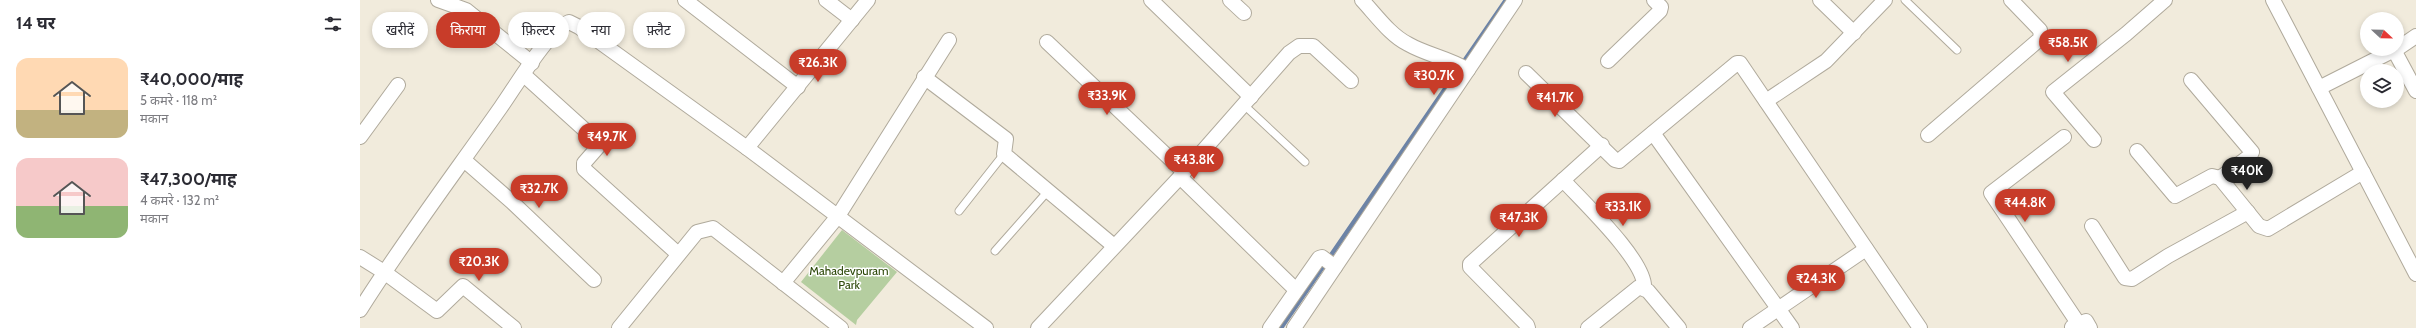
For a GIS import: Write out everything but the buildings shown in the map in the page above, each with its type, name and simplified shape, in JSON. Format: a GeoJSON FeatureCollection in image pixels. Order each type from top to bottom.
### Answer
{"type":"FeatureCollection","features":[{"type":"Feature","properties":{"kind":"street"},"geometry":{"type":"LineString","coordinates":[[438,0],[446,4],[461,3],[532,63]]}},
{"type":"Feature","properties":{"kind":"street"},"geometry":{"type":"LineString","coordinates":[[685,0],[798,87]]}},
{"type":"Feature","properties":{"kind":"street"},"geometry":{"type":"LineString","coordinates":[[826,0],[852,20]]}},
{"type":"Feature","properties":{"kind":"street"},"geometry":{"type":"LineString","coordinates":[[747,148],[868,0]]}},
{"type":"Feature","properties":{"kind":"street"},"geometry":{"type":"LineString","coordinates":[[1151,0],[1247,101]]}},
{"type":"Feature","properties":{"kind":"street"},"geometry":{"type":"LineString","coordinates":[[1230,0],[1244,13]]}},
{"type":"Feature","properties":{"kind":"street"},"geometry":{"type":"LineString","coordinates":[[1362,0],[1396,35],[1408,44],[1462,67]]}},
{"type":"Feature","properties":{"kind":"street"},"geometry":{"type":"LineString","coordinates":[[1294,328],[1329,263],[1462,67],[1515,0]]}},
{"type":"Feature","properties":{"kind":"street"},"geometry":{"type":"LineString","coordinates":[[1608,61],[1660,11],[1661,7],[1654,0]]}},
{"type":"Feature","properties":{"kind":"street"},"geometry":{"type":"LineString","coordinates":[[1820,0],[1854,33]]}},
{"type":"Feature","properties":{"kind":"street"},"geometry":{"type":"LineString","coordinates":[[1766,101],[1826,61],[1885,0]]}},
{"type":"Feature","properties":{"kind":"street"},"geometry":{"type":"LineString","coordinates":[[1928,135],[2040,38],[2040,30],[2011,0]]}},
{"type":"Feature","properties":{"kind":"street"},"geometry":{"type":"LineString","coordinates":[[2094,140],[2053,92],[2126,34],[2165,0]]}},
{"type":"Feature","properties":{"kind":"street"},"geometry":{"type":"LineString","coordinates":[[2273,0],[2416,274]]}},
{"type":"Feature","properties":{"kind":"street"},"geometry":{"type":"LineString","coordinates":[[360,310],[384,272],[532,63],[559,26],[569,22],[579,27],[747,148],[986,328]]}},
{"type":"Feature","properties":{"kind":"street"},"geometry":{"type":"LineString","coordinates":[[2404,44],[2416,36]]}},
{"type":"Feature","properties":{"kind":"street"},"geometry":{"type":"LineString","coordinates":[[783,283],[838,216],[924,77],[949,40]]}},
{"type":"Feature","properties":{"kind":"street"},"geometry":{"type":"LineString","coordinates":[[1047,42],[1182,174],[1296,290]]}},
{"type":"Feature","properties":{"kind":"street"},"geometry":{"type":"LineString","coordinates":[[1038,328],[1182,174],[1289,53],[1299,46],[1313,46],[1351,81]]}},
{"type":"Feature","properties":{"kind":"street"},"geometry":{"type":"LineString","coordinates":[[2320,88],[2382,56]]}},
{"type":"Feature","properties":{"kind":"street"},"geometry":{"type":"LineString","coordinates":[[2399,56],[2416,91]]}},
{"type":"Feature","properties":{"kind":"street"},"geometry":{"type":"LineString","coordinates":[[1526,73],[1602,145],[1615,160],[1619,160],[1739,63],[1920,328]]}},
{"type":"Feature","properties":{"kind":"street"},"geometry":{"type":"LineString","coordinates":[[524,75],[597,141],[598,147],[584,163],[584,169],[678,254]]}},
{"type":"Feature","properties":{"kind":"street"},"geometry":{"type":"LineString","coordinates":[[924,77],[1006,139],[1004,154],[1114,246]]}},
{"type":"Feature","properties":{"kind":"street"},"geometry":{"type":"LineString","coordinates":[[2191,80],[2252,152],[2250,156],[2220,178]]}},
{"type":"Feature","properties":{"kind":"street"},"geometry":{"type":"LineString","coordinates":[[360,138],[398,86]]}},
{"type":"Feature","properties":{"kind":"street"},"geometry":{"type":"LineString","coordinates":[[1653,133],[1792,328]]}},
{"type":"Feature","properties":{"kind":"street"},"geometry":{"type":"LineString","coordinates":[[2064,137],[1991,193],[2080,326]]}},
{"type":"Feature","properties":{"kind":"street"},"geometry":{"type":"LineString","coordinates":[[1528,328],[1528,325],[1470,267],[1470,264],[1602,145]]}},
{"type":"Feature","properties":{"kind":"street"},"geometry":{"type":"LineString","coordinates":[[2137,151],[2175,196],[2212,176],[2220,178],[2259,226],[2268,229],[2363,172]]}},
{"type":"Feature","properties":{"kind":"street"},"geometry":{"type":"LineString","coordinates":[[464,160],[512,202],[594,280]]}},
{"type":"Feature","properties":{"kind":"street"},"geometry":{"type":"LineString","coordinates":[[1563,180],[1634,258],[1643,276],[1644,288],[1679,328]]}},
{"type":"Feature","properties":{"kind":"street"},"geometry":{"type":"LineString","coordinates":[[2092,226],[2125,278],[2132,279],[2168,256],[2248,212]]}},
{"type":"Feature","properties":{"kind":"street"},"geometry":{"type":"LineString","coordinates":[[619,328],[678,254],[698,232],[713,228],[841,328]]}},
{"type":"Feature","properties":{"kind":"street"},"geometry":{"type":"LineString","coordinates":[[1750,328],[1866,249]]}},
{"type":"Feature","properties":{"kind":"street"},"geometry":{"type":"LineString","coordinates":[[360,257],[384,272],[437,310],[463,286],[514,328]]}},
{"type":"Feature","properties":{"kind":"street"},"geometry":{"type":"LineString","coordinates":[[1270,328],[1318,258],[1329,263]]}},
{"type":"Feature","properties":{"kind":"street"},"geometry":{"type":"LineString","coordinates":[[1588,328],[1639,287],[1644,288]]}},
{"type":"Feature","properties":{"kind":"lane"},"geometry":{"type":"LineString","coordinates":[[1905,0],[1957,50]]}},
{"type":"Feature","properties":{"kind":"lane"},"geometry":{"type":"LineString","coordinates":[[1247,101],[1305,162]]}},
{"type":"Feature","properties":{"kind":"lane"},"geometry":{"type":"LineString","coordinates":[[959,211],[1004,154]]}},
{"type":"Feature","properties":{"kind":"lane"},"geometry":{"type":"LineString","coordinates":[[995,251],[1048,191]]}},
{"type":"Feature","properties":{"kind":"green space","name":"Mahadevpuram Park"},"geometry":{"type":"Polygon","coordinates":[[[842,230],[897,272],[857,320],[856,325],[801,282],[842,230]]]}},
{"type":"Feature","properties":{"kind":"waterway"},"geometry":{"type":"LineString","coordinates":[[1281,328],[1506,0]]}}]}
